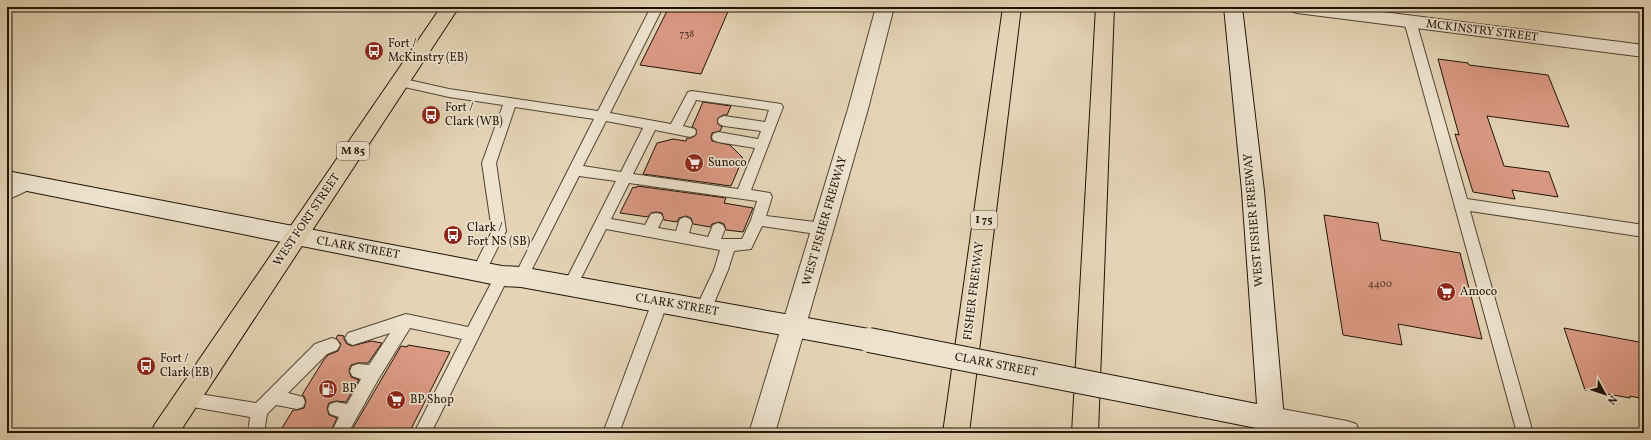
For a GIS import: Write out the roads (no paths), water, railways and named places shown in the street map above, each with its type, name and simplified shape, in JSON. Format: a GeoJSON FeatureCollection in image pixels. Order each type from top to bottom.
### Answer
{"type":"FeatureCollection","features":[{"type":"Feature","properties":{"kind":"main road","name":"WEST FORT STREET"},"geometry":{"type":"LineString","coordinates":[[164,433],[450,7]]}},
{"type":"Feature","properties":{"kind":"main road","name":"WEST FISHER FREEWAY"},"geometry":{"type":"LineString","coordinates":[[762,433],[858,109],[885,7]]}},
{"type":"Feature","properties":{"kind":"main road","name":"FISHER FREEWAY"},"geometry":{"type":"LineString","coordinates":[[956,433],[1012,7]]}},
{"type":"Feature","properties":{"kind":"main road"},"geometry":{"type":"LineString","coordinates":[[1086,433],[1105,7]]}},
{"type":"Feature","properties":{"kind":"main road","name":"WEST FISHER FREEWAY"},"geometry":{"type":"LineString","coordinates":[[1234,7],[1253,191],[1271,426]]}},
{"type":"Feature","properties":{"kind":"main road","name":"MCKINSTRY STREET"},"geometry":{"type":"LineString","coordinates":[[1297,7],[1644,51]]}},
{"type":"Feature","properties":{"kind":"main road","name":"CLARK STREET"},"geometry":{"type":"LineString","coordinates":[[7,180],[296,237],[479,271],[869,340],[1201,405],[1271,426],[1347,433]]}},
{"type":"Feature","properties":{"kind":"lane"},"geometry":{"type":"LineString","coordinates":[[422,433],[472,334],[512,276],[575,170],[657,7]]}},
{"type":"Feature","properties":{"kind":"lane"},"geometry":{"type":"LineString","coordinates":[[1410,21],[1525,433]]}},
{"type":"Feature","properties":{"kind":"lane"},"geometry":{"type":"LineString","coordinates":[[400,82],[449,93],[602,116],[690,132]]}},
{"type":"Feature","properties":{"kind":"lane"},"geometry":{"type":"LineString","coordinates":[[675,130],[692,95],[776,107],[762,144],[733,197]]}},
{"type":"Feature","properties":{"kind":"lane"},"geometry":{"type":"LineString","coordinates":[[479,271],[499,231],[489,164],[510,102]]}},
{"type":"Feature","properties":{"kind":"lane"},"geometry":{"type":"LineString","coordinates":[[683,115],[697,117]]}},
{"type":"Feature","properties":{"kind":"lane"},"geometry":{"type":"LineString","coordinates":[[724,121],[768,128]]}},
{"type":"Feature","properties":{"kind":"lane"},"geometry":{"type":"LineString","coordinates":[[570,286],[652,125]]}},
{"type":"Feature","properties":{"kind":"lane"},"geometry":{"type":"LineString","coordinates":[[718,137],[762,144]]}},
{"type":"Feature","properties":{"kind":"lane"},"geometry":{"type":"LineString","coordinates":[[575,170],[625,177],[697,193],[733,197],[764,196],[758,220],[746,245],[728,246],[712,244],[602,223]]}},
{"type":"Feature","properties":{"kind":"lane"},"geometry":{"type":"LineString","coordinates":[[7,195],[28,184]]}},
{"type":"Feature","properties":{"kind":"lane"},"geometry":{"type":"LineString","coordinates":[[1461,204],[1644,231]]}},
{"type":"Feature","properties":{"kind":"lane"},"geometry":{"type":"LineString","coordinates":[[649,232],[656,218]]}},
{"type":"Feature","properties":{"kind":"lane"},"geometry":{"type":"LineString","coordinates":[[758,220],[823,229]]}},
{"type":"Feature","properties":{"kind":"lane"},"geometry":{"type":"LineString","coordinates":[[681,238],[685,223]]}},
{"type":"Feature","properties":{"kind":"lane"},"geometry":{"type":"LineString","coordinates":[[712,244],[718,229]]}},
{"type":"Feature","properties":{"kind":"lane"},"geometry":{"type":"LineString","coordinates":[[703,310],[721,270],[728,246]]}},
{"type":"Feature","properties":{"kind":"lane"},"geometry":{"type":"LineString","coordinates":[[611,433],[660,302]]}},
{"type":"Feature","properties":{"kind":"lane"},"geometry":{"type":"LineString","coordinates":[[353,338],[406,321],[472,334]]}},
{"type":"Feature","properties":{"kind":"lane"},"geometry":{"type":"LineString","coordinates":[[339,433],[343,410],[366,372],[406,321]]}},
{"type":"Feature","properties":{"kind":"lane"},"geometry":{"type":"LineString","coordinates":[[256,433],[260,411],[273,397],[313,365],[321,349],[332,345]]}},
{"type":"Feature","properties":{"kind":"lane"},"geometry":{"type":"LineString","coordinates":[[273,397],[297,402]]}},
{"type":"Feature","properties":{"kind":"lane"},"geometry":{"type":"LineString","coordinates":[[187,399],[260,411]]}},
{"type":"Feature","properties":{"kind":"place","name":"Fort / McKinstry (EB)"},"geometry":{"type":"Point","coordinates":[374,51]}},
{"type":"Feature","properties":{"kind":"place","name":"Fort / Clark (WB)"},"geometry":{"type":"Point","coordinates":[431,115]}},
{"type":"Feature","properties":{"kind":"place","name":"Sunoco"},"geometry":{"type":"Point","coordinates":[694,163]}},
{"type":"Feature","properties":{"kind":"place","name":"Clark / Fort NS (SB)"},"geometry":{"type":"Point","coordinates":[453,235]}},
{"type":"Feature","properties":{"kind":"place","name":"Amoco"},"geometry":{"type":"Point","coordinates":[1446,292]}},
{"type":"Feature","properties":{"kind":"place","name":"Fort / Clark (EB)"},"geometry":{"type":"Point","coordinates":[146,366]}},
{"type":"Feature","properties":{"kind":"place","name":"BP"},"geometry":{"type":"Point","coordinates":[328,389]}},
{"type":"Feature","properties":{"kind":"place","name":"BP Shop"},"geometry":{"type":"Point","coordinates":[396,400]}}]}
